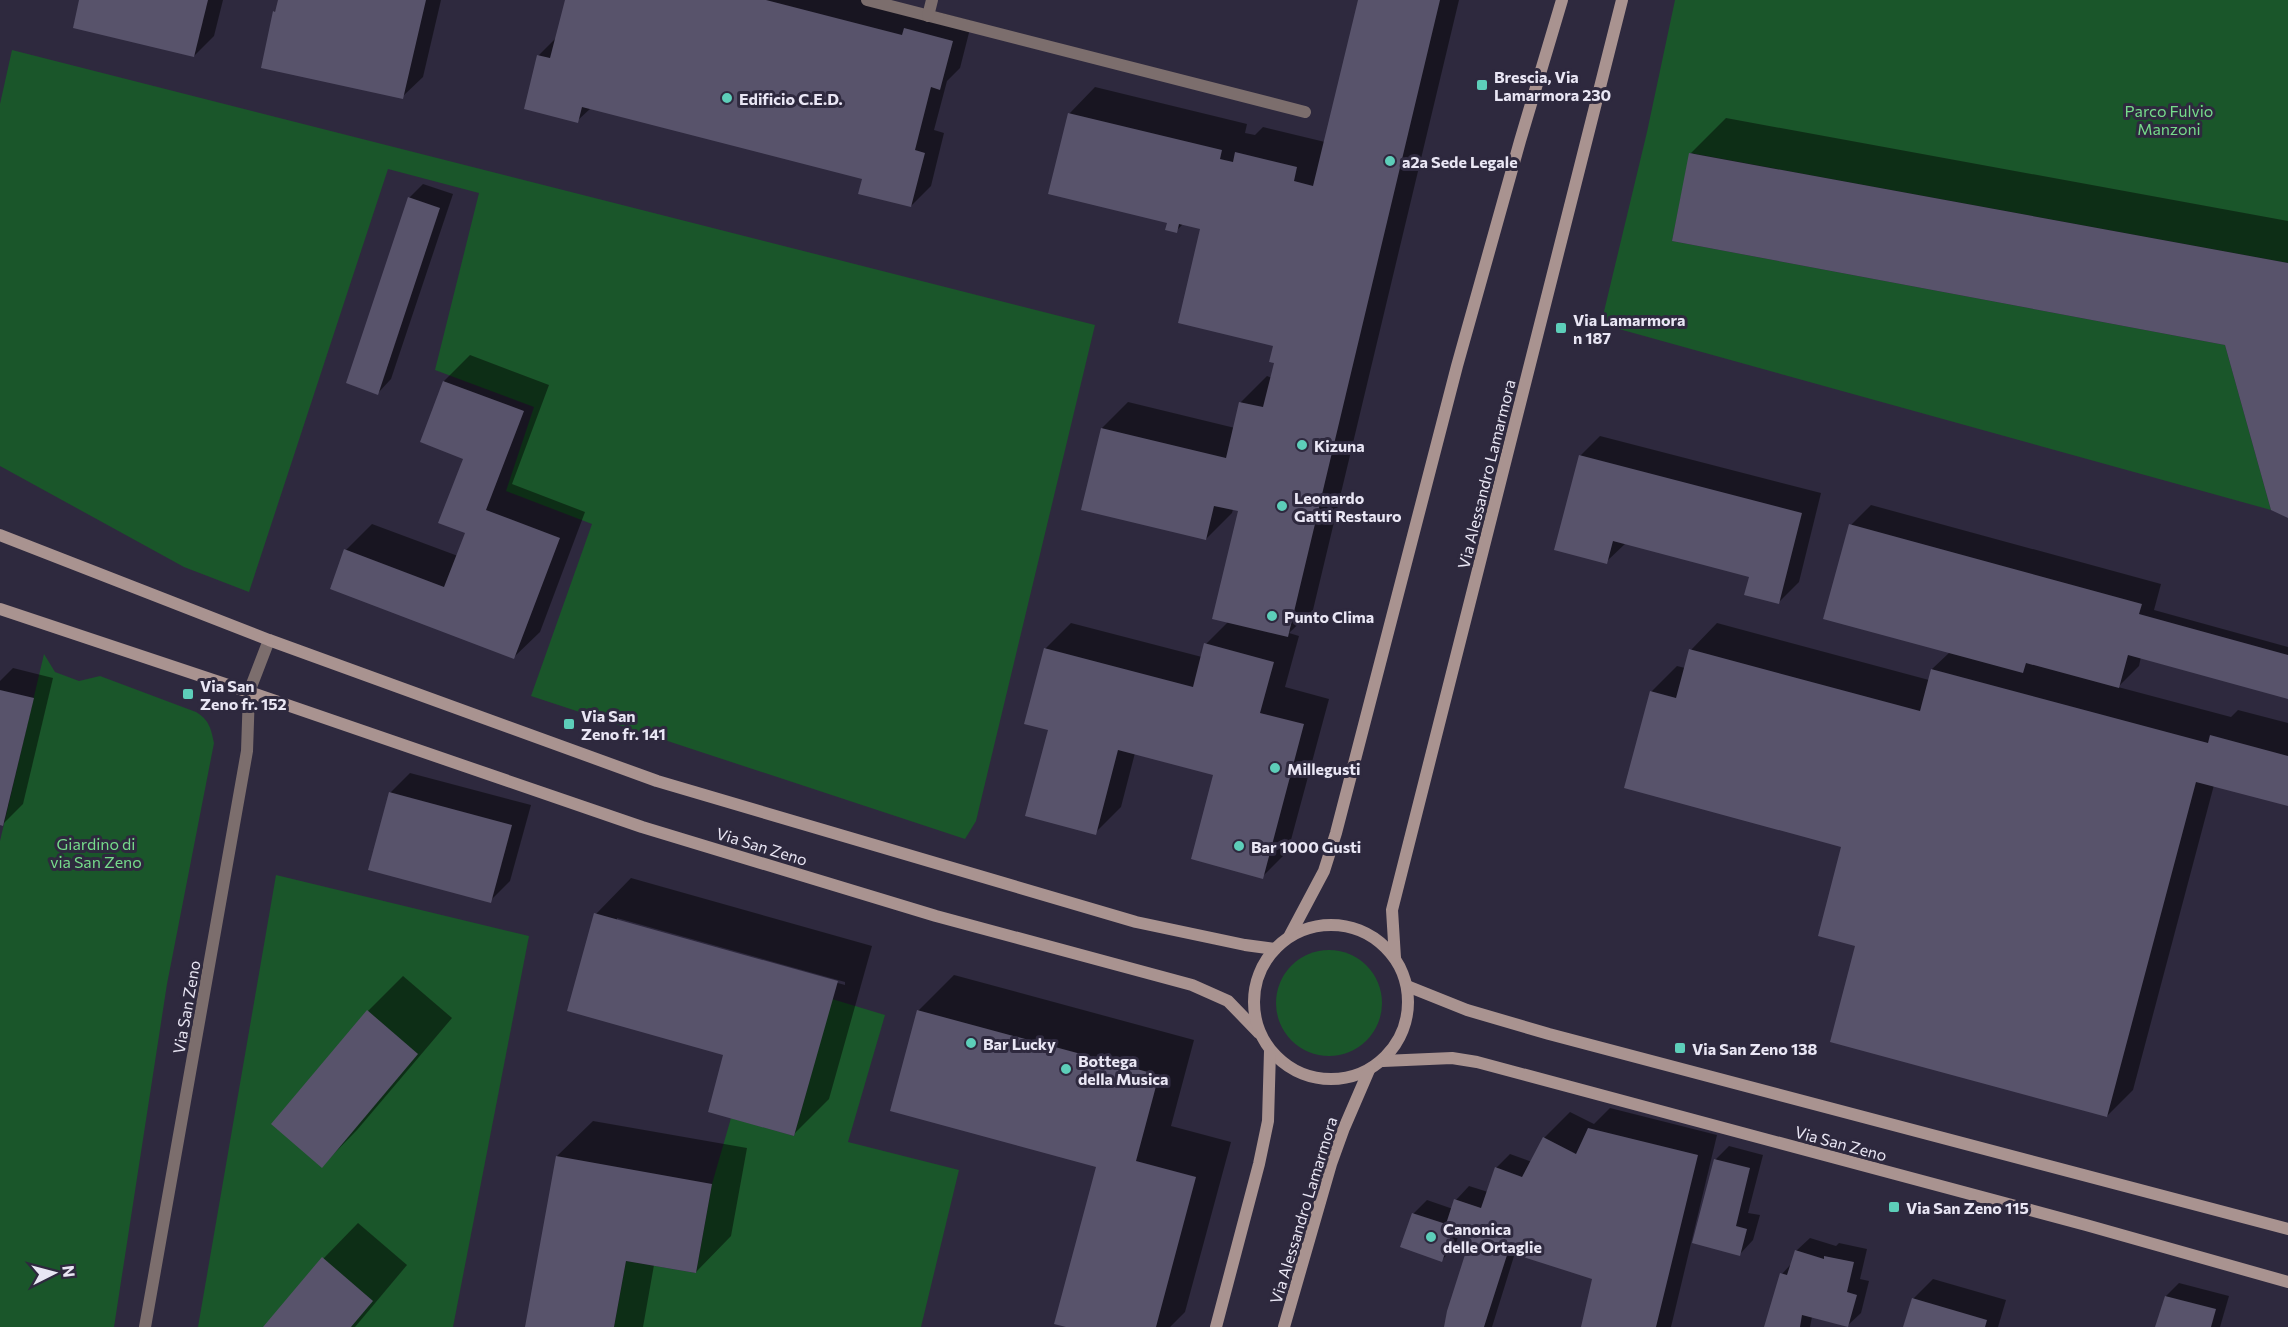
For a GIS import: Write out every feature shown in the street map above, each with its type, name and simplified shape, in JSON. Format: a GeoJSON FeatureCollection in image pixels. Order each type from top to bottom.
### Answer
{"type":"FeatureCollection","features":[{"type":"Feature","properties":{"kind":"street"},"geometry":{"type":"LineString","coordinates":[[867,0],[1305,112]]}},
{"type":"Feature","properties":{"kind":"street"},"geometry":{"type":"LineString","coordinates":[[927,16],[932,0]]}},
{"type":"Feature","properties":{"kind":"street"},"geometry":{"type":"LineString","coordinates":[[1290,935],[1324,871],[1336,833],[1457,366],[1562,0]]}},
{"type":"Feature","properties":{"kind":"street","name":"Via Alessandro Lamarmora"},"geometry":{"type":"LineString","coordinates":[[1395,958],[1392,910],[1622,0]]}},
{"type":"Feature","properties":{"kind":"street","name":"Via San Zeno"},"geometry":{"type":"LineString","coordinates":[[0,535],[268,640],[657,781],[1136,922],[1275,949]]}},
{"type":"Feature","properties":{"kind":"street","name":"Via San Zeno"},"geometry":{"type":"LineString","coordinates":[[0,609],[642,827],[936,916],[1192,985],[1228,1001],[1259,1033]]}},
{"type":"Feature","properties":{"kind":"street","name":"Via San Zeno"},"geometry":{"type":"LineString","coordinates":[[145,1327],[247,751],[249,692],[268,640]]}},
{"type":"Feature","properties":{"kind":"street"},"geometry":{"type":"LineString","coordinates":[[1338,925],[1359,930],[1379,942],[1395,958],[1407,986],[1409,1006],[1405,1027],[1396,1045],[1383,1061],[1369,1070],[1344,1079],[1316,1079],[1284,1064],[1270,1051],[1259,1033],[1254,997],[1257,980],[1264,963],[1290,935],[1315,926],[1338,925]]}},
{"type":"Feature","properties":{"kind":"street","name":"Via San Zeno"},"geometry":{"type":"LineString","coordinates":[[1407,986],[1467,1010],[1549,1034],[2288,1229]]}},
{"type":"Feature","properties":{"kind":"street"},"geometry":{"type":"LineString","coordinates":[[1216,1327],[1268,1121],[1270,1051]]}},
{"type":"Feature","properties":{"kind":"street","name":"Via San Zeno"},"geometry":{"type":"LineString","coordinates":[[1383,1061],[1452,1058],[1477,1062],[2074,1222],[2288,1282]]}},
{"type":"Feature","properties":{"kind":"street","name":"Via Alessandro Lamarmora"},"geometry":{"type":"LineString","coordinates":[[1284,1327],[1331,1164],[1369,1070]]}},
{"type":"Feature","properties":{"kind":"green space","name":"Parco Fulvio Manzoni"},"geometry":{"type":"Polygon","coordinates":[[[1675,0],[2288,0],[2288,263],[1690,153],[1672,241],[2225,345],[2271,510],[1601,324],[1647,132],[1675,0]]]}},
{"type":"Feature","properties":{"kind":"green space"},"geometry":{"type":"Polygon","coordinates":[[[12,50],[1095,325],[976,821],[965,839],[531,696],[592,524],[506,491],[534,407],[435,370],[479,193],[388,169],[249,592],[184,567],[0,466],[0,104],[12,50]]]}},
{"type":"Feature","properties":{"kind":"green space","name":"Giardino di via San Zeno"},"geometry":{"type":"Polygon","coordinates":[[[44,654],[55,672],[79,681],[100,676],[196,712],[209,725],[214,743],[167,984],[114,1327],[0,1327],[0,841],[44,654]]]}},
{"type":"Feature","properties":{"kind":"green space"},"geometry":{"type":"Polygon","coordinates":[[[276,875],[529,936],[453,1327],[198,1327],[276,875]]]}},
{"type":"Feature","properties":{"kind":"green space"},"geometry":{"type":"Polygon","coordinates":[[[1329,950],[1349,954],[1366,966],[1378,983],[1382,1003],[1378,1023],[1366,1040],[1349,1052],[1329,1056],[1309,1052],[1292,1040],[1280,1023],[1276,1003],[1280,983],[1292,966],[1309,954],[1329,950]]]}},
{"type":"Feature","properties":{"kind":"green space"},"geometry":{"type":"Polygon","coordinates":[[[832,999],[885,1015],[848,1142],[959,1170],[921,1327],[614,1327],[626,1261],[696,1273],[712,1184],[731,1118],[794,1136],[832,999]]]}},
{"type":"Feature","properties":{"kind":"building"},"geometry":{"type":"Polygon","coordinates":[[[79,0],[208,0],[194,57],[73,28],[79,0]]]}},
{"type":"Feature","properties":{"kind":"building"},"geometry":{"type":"Polygon","coordinates":[[[278,0],[426,0],[403,99],[261,68],[273,11],[275,12],[278,0]]]}},
{"type":"Feature","properties":{"kind":"building","name":"Edificio C.E.D."},"geometry":{"type":"Polygon","coordinates":[[[565,0],[766,0],[902,35],[904,28],[953,41],[940,90],[931,87],[915,150],[925,153],[911,207],[858,194],[862,179],[582,107],[578,123],[524,109],[537,55],[550,58],[565,0]]]}},
{"type":"Feature","properties":{"kind":"building"},"geometry":{"type":"Polygon","coordinates":[[[1358,0],[1440,0],[1288,637],[1212,619],[1238,511],[1214,506],[1206,540],[1081,510],[1101,428],[1226,458],[1239,402],[1263,407],[1274,363],[1269,362],[1273,346],[1178,323],[1200,229],[1179,224],[1177,233],[1165,230],[1167,223],[1048,194],[1068,113],[1222,150],[1220,159],[1233,162],[1235,152],[1297,167],[1294,181],[1313,186],[1358,0]]]}},
{"type":"Feature","properties":{"kind":"building"},"geometry":{"type":"Polygon","coordinates":[[[1689,153],[2288,263],[2288,518],[2271,510],[2225,345],[1672,241],[1689,153]]]}},
{"type":"Feature","properties":{"kind":"building"},"geometry":{"type":"Polygon","coordinates":[[[408,197],[440,208],[378,395],[346,383],[408,197]]]}},
{"type":"Feature","properties":{"kind":"building"},"geometry":{"type":"Polygon","coordinates":[[[443,381],[524,411],[486,510],[560,538],[514,659],[330,589],[344,549],[444,587],[465,533],[438,523],[463,459],[420,442],[443,381]]]}},
{"type":"Feature","properties":{"kind":"building"},"geometry":{"type":"Polygon","coordinates":[[[1579,455],[1802,513],[1779,604],[1744,595],[1749,577],[1613,541],[1607,564],[1554,550],[1579,455]]]}},
{"type":"Feature","properties":{"kind":"building"},"geometry":{"type":"Polygon","coordinates":[[[1849,524],[2142,604],[2139,614],[2288,655],[2288,699],[2128,655],[2119,688],[2026,663],[2023,673],[1823,619],[1849,524]]]}},
{"type":"Feature","properties":{"kind":"building"},"geometry":{"type":"Polygon","coordinates":[[[1204,643],[1274,662],[1260,713],[1304,724],[1263,879],[1191,859],[1213,775],[1118,750],[1096,835],[1025,816],[1048,730],[1024,724],[1044,648],[1193,687],[1204,643]]]}},
{"type":"Feature","properties":{"kind":"building"},"geometry":{"type":"Polygon","coordinates":[[[1689,649],[1920,711],[1931,669],[2208,743],[2210,735],[2288,756],[2288,806],[2196,782],[2107,1117],[1830,1042],[1855,946],[1818,936],[1841,847],[1624,788],[1650,691],[1676,698],[1689,649]]]}},
{"type":"Feature","properties":{"kind":"building"},"geometry":{"type":"Polygon","coordinates":[[[0,690],[34,698],[3,826],[0,825],[0,690]]]}},
{"type":"Feature","properties":{"kind":"building"},"geometry":{"type":"Polygon","coordinates":[[[389,792],[512,825],[491,903],[368,870],[389,792]]]}},
{"type":"Feature","properties":{"kind":"building"},"geometry":{"type":"Polygon","coordinates":[[[594,913],[838,981],[794,1136],[708,1112],[723,1055],[567,1011],[594,913]]]}},
{"type":"Feature","properties":{"kind":"building"},"geometry":{"type":"Polygon","coordinates":[[[367,1010],[418,1054],[322,1168],[271,1124],[367,1010]]]}},
{"type":"Feature","properties":{"kind":"building"},"geometry":{"type":"Polygon","coordinates":[[[917,1010],[1159,1075],[1136,1161],[1196,1177],[1156,1327],[1066,1327],[1054,1324],[1096,1167],[890,1111],[917,1010]]]}},
{"type":"Feature","properties":{"kind":"building"},"geometry":{"type":"Polygon","coordinates":[[[1588,1128],[1698,1155],[1656,1327],[1581,1327],[1592,1279],[1508,1252],[1484,1327],[1444,1327],[1470,1239],[1452,1233],[1442,1262],[1400,1247],[1412,1213],[1446,1224],[1454,1199],[1481,1208],[1495,1167],[1522,1177],[1543,1137],[1576,1154],[1588,1128]]]}},
{"type":"Feature","properties":{"kind":"building"},"geometry":{"type":"Polygon","coordinates":[[[556,1156],[712,1184],[696,1273],[626,1261],[614,1327],[525,1327],[556,1156]]]}},
{"type":"Feature","properties":{"kind":"building"},"geometry":{"type":"Polygon","coordinates":[[[1714,1159],[1750,1168],[1736,1226],[1747,1229],[1740,1256],[1692,1243],[1714,1159]]]}},
{"type":"Feature","properties":{"kind":"building"},"geometry":{"type":"Polygon","coordinates":[[[1795,1250],[1824,1259],[1824,1256],[1854,1262],[1847,1292],[1857,1295],[1848,1327],[1802,1315],[1800,1327],[1764,1327],[1780,1273],[1787,1275],[1795,1250]]]}},
{"type":"Feature","properties":{"kind":"building"},"geometry":{"type":"Polygon","coordinates":[[[322,1257],[373,1301],[351,1327],[263,1327],[322,1257]]]}},
{"type":"Feature","properties":{"kind":"building"},"geometry":{"type":"Polygon","coordinates":[[[2165,1296],[2216,1309],[2211,1327],[2155,1327],[2165,1296]]]}},
{"type":"Feature","properties":{"kind":"building"},"geometry":{"type":"Polygon","coordinates":[[[1912,1298],[1987,1320],[1985,1327],[1903,1327],[1912,1298]]]}},
{"type":"Feature","properties":{"kind":"place","name":"Brescia, Via Lamarmora 230"},"geometry":{"type":"Point","coordinates":[1482,85]}},
{"type":"Feature","properties":{"kind":"place","name":"Edificio C.E.D."},"geometry":{"type":"Point","coordinates":[727,98]}},
{"type":"Feature","properties":{"kind":"place","name":"a2a Sede Legale"},"geometry":{"type":"Point","coordinates":[1390,161]}},
{"type":"Feature","properties":{"kind":"place","name":"Via Lamarmora n 187"},"geometry":{"type":"Point","coordinates":[1561,328]}},
{"type":"Feature","properties":{"kind":"place","name":"Kizuna"},"geometry":{"type":"Point","coordinates":[1302,445]}},
{"type":"Feature","properties":{"kind":"place","name":"Leonardo Gatti Restauro"},"geometry":{"type":"Point","coordinates":[1282,506]}},
{"type":"Feature","properties":{"kind":"place","name":"Punto Clima"},"geometry":{"type":"Point","coordinates":[1272,616]}},
{"type":"Feature","properties":{"kind":"place","name":"Via San Zeno fr. 152"},"geometry":{"type":"Point","coordinates":[188,694]}},
{"type":"Feature","properties":{"kind":"place","name":"Via San Zeno fr. 141"},"geometry":{"type":"Point","coordinates":[569,724]}},
{"type":"Feature","properties":{"kind":"place","name":"Millegusti"},"geometry":{"type":"Point","coordinates":[1275,768]}},
{"type":"Feature","properties":{"kind":"place","name":"Bar 1000 Gusti"},"geometry":{"type":"Point","coordinates":[1239,846]}},
{"type":"Feature","properties":{"kind":"place","name":"Bar Lucky"},"geometry":{"type":"Point","coordinates":[971,1043]}},
{"type":"Feature","properties":{"kind":"place","name":"Via San Zeno 138"},"geometry":{"type":"Point","coordinates":[1680,1048]}},
{"type":"Feature","properties":{"kind":"place","name":"Bottega della Musica"},"geometry":{"type":"Point","coordinates":[1066,1069]}},
{"type":"Feature","properties":{"kind":"place","name":"Via San Zeno 115"},"geometry":{"type":"Point","coordinates":[1894,1207]}},
{"type":"Feature","properties":{"kind":"place","name":"Canonica delle Ortaglie"},"geometry":{"type":"Point","coordinates":[1431,1237]}}]}
